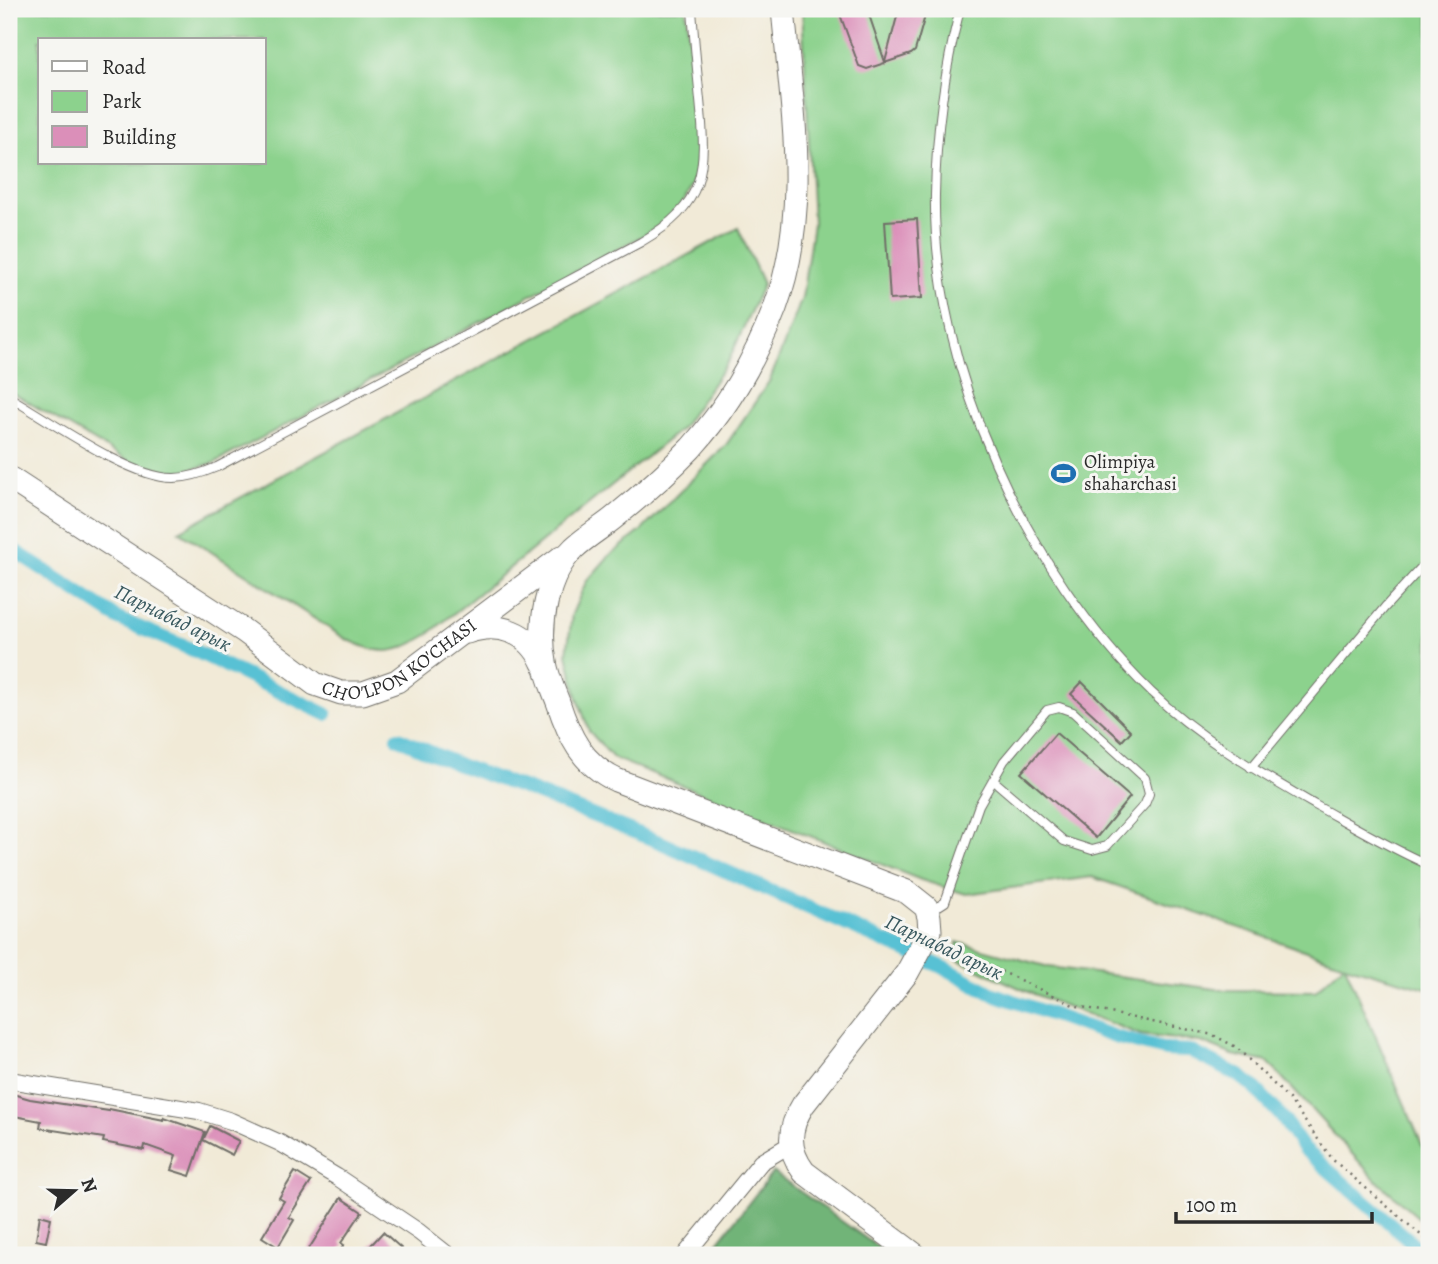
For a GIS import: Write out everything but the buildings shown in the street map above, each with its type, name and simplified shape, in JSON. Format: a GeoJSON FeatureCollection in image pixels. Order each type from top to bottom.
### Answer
{"type":"FeatureCollection","features":[{"type":"Feature","properties":{"kind":"main road","name":"CHO'LPON KO'CHASI"},"geometry":{"type":"LineString","coordinates":[[9,478],[244,631],[315,684],[332,691],[362,693],[386,686],[419,666],[617,515],[667,471],[711,424],[731,397],[775,307],[794,236],[797,166],[783,9]]}},
{"type":"Feature","properties":{"kind":"main road"},"geometry":{"type":"LineString","coordinates":[[546,669],[542,636],[546,604],[557,575],[575,548]]}},
{"type":"Feature","properties":{"kind":"main road"},"geometry":{"type":"LineString","coordinates":[[460,635],[491,627],[511,631],[532,644],[546,669],[572,741],[582,755],[601,772],[907,892],[922,903],[927,929],[908,972],[803,1105],[793,1124],[790,1144],[804,1172],[915,1255]]}},
{"type":"Feature","properties":{"kind":"street"},"geometry":{"type":"LineString","coordinates":[[9,1080],[199,1111],[231,1121],[280,1143],[337,1177],[447,1255]]}},
{"type":"Feature","properties":{"kind":"street"},"geometry":{"type":"LineString","coordinates":[[685,1255],[761,1162],[790,1144]]}},
{"type":"Feature","properties":{"kind":"lane"},"geometry":{"type":"LineString","coordinates":[[9,397],[132,469],[162,477],[189,476],[217,467],[641,242],[660,231],[679,214],[694,193],[702,169],[703,134],[692,9]]}},
{"type":"Feature","properties":{"kind":"lane"},"geometry":{"type":"LineString","coordinates":[[960,9],[947,73],[935,197],[939,261],[948,318],[964,377],[986,441],[1015,505],[1078,608],[1107,645],[1153,694],[1251,768],[1395,850],[1429,865]]}},
{"type":"Feature","properties":{"kind":"lane"},"geometry":{"type":"LineString","coordinates":[[1251,768],[1385,607],[1429,559]]}},
{"type":"Feature","properties":{"kind":"lane"},"geometry":{"type":"LineString","coordinates":[[927,929],[945,902],[979,805],[993,780],[1004,761],[1046,710],[1064,707],[1073,712],[1145,778],[1150,794],[1145,804],[1107,846],[1092,849],[1064,841],[993,780]]}},
{"type":"Feature","properties":{"kind":"path"},"geometry":{"type":"LineString","coordinates":[[927,929],[960,952],[1073,1005],[1213,1035],[1236,1047],[1289,1099],[1333,1160],[1429,1242]]}},
{"type":"Feature","properties":{"kind":"green space"},"geometry":{"type":"Polygon","coordinates":[[[9,9],[686,9],[698,160],[690,191],[667,219],[648,233],[214,463],[176,473],[156,472],[137,466],[9,391],[9,9]]]}},
{"type":"Feature","properties":{"kind":"green space","name":"Olimpiya shaharchasi"},"geometry":{"type":"Polygon","coordinates":[[[802,9],[1429,9],[1429,989],[1345,965],[1429,1161],[1429,1227],[1375,1179],[1268,1062],[1233,1055],[1201,1042],[1141,1035],[1026,991],[958,960],[957,942],[1049,967],[1223,990],[1315,991],[1344,964],[1092,877],[966,894],[921,880],[613,758],[589,731],[567,654],[572,614],[586,582],[609,556],[641,531],[726,445],[770,380],[802,298],[813,223],[802,9]]]}},
{"type":"Feature","properties":{"kind":"green space"},"geometry":{"type":"Polygon","coordinates":[[[738,228],[763,284],[729,360],[681,429],[414,643],[386,651],[346,639],[179,531],[738,228]]]}},
{"type":"Feature","properties":{"kind":"green space"},"geometry":{"type":"Polygon","coordinates":[[[773,1172],[889,1255],[708,1255],[773,1172]]]}},
{"type":"Feature","properties":{"kind":"waterway","name":"Парнабад арык"},"geometry":{"type":"LineString","coordinates":[[9,547],[119,619],[193,650],[326,714]]}},
{"type":"Feature","properties":{"kind":"waterway","name":"Парнабад арык"},"geometry":{"type":"LineString","coordinates":[[398,738],[459,765],[662,843],[947,969],[991,993],[1115,1037],[1166,1050],[1190,1051],[1240,1076],[1281,1116],[1304,1149],[1424,1255]]}},
{"type":"Feature","properties":{"kind":"place","name":"Olimpiya shaharchasi"},"geometry":{"type":"Point","coordinates":[1064,473]}}]}
